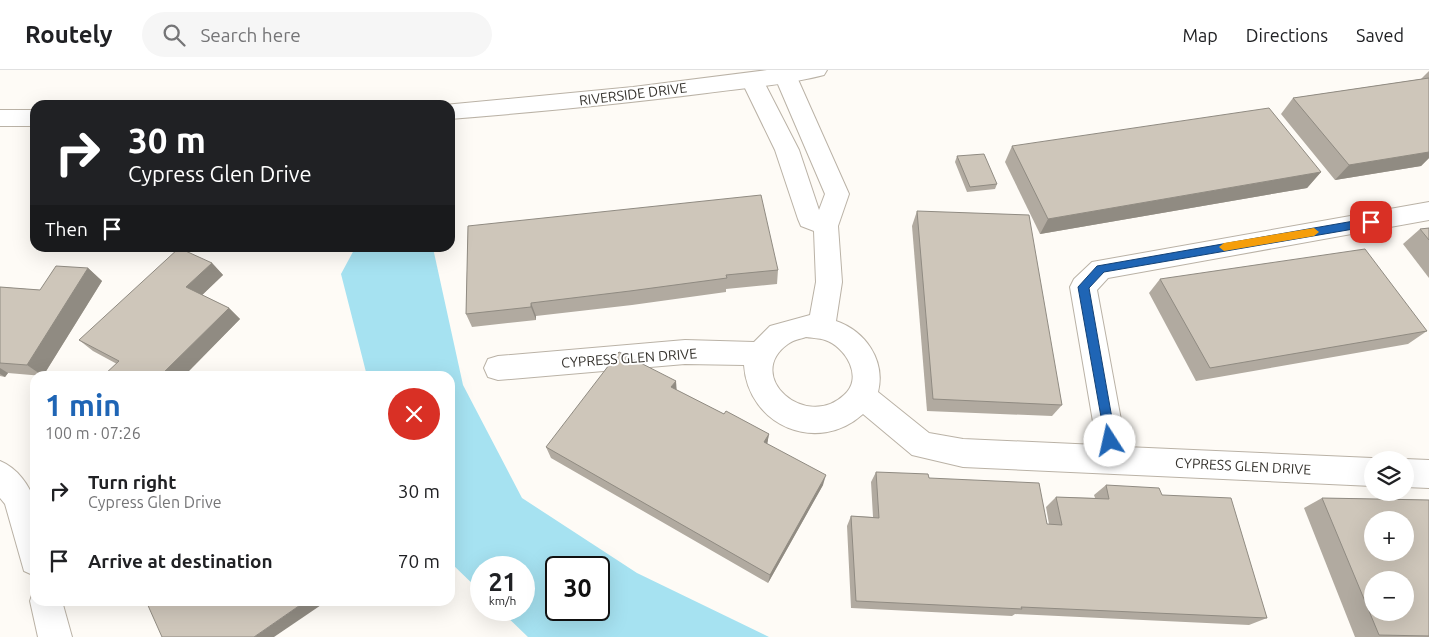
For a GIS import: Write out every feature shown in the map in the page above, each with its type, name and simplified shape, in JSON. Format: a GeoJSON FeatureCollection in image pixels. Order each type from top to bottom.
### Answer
{"type":"FeatureCollection","features":[{"type":"Feature","properties":{"kind":"street","name":"RIVERSIDE DRIVE"},"geometry":{"type":"LineString","coordinates":[[455,111],[544,104],[752,80],[816,70]]}},
{"type":"Feature","properties":{"kind":"street"},"geometry":{"type":"LineString","coordinates":[[785,75],[837,194],[826,226],[829,282],[821,327]]}},
{"type":"Feature","properties":{"kind":"street"},"geometry":{"type":"LineString","coordinates":[[752,80],[787,150],[810,219],[826,226]]}},
{"type":"Feature","properties":{"kind":"street"},"geometry":{"type":"LineString","coordinates":[[0,118],[30,118]]}},
{"type":"Feature","properties":{"kind":"street"},"geometry":{"type":"LineString","coordinates":[[1114,460],[1083,287],[1101,269],[1429,212]]}},
{"type":"Feature","properties":{"kind":"street"},"geometry":{"type":"LineString","coordinates":[[806,326],[821,327],[836,333],[850,342],[860,354],[866,368],[867,382],[862,396],[851,409],[836,417],[818,421],[799,418],[782,411],[768,399],[760,385],[758,369],[761,354],[768,343],[785,331],[806,326]]}},
{"type":"Feature","properties":{"kind":"street","name":"CYPRESS GLEN DRIVE"},"geometry":{"type":"LineString","coordinates":[[498,368],[685,352],[761,354]]}},
{"type":"Feature","properties":{"kind":"street","name":"CYPRESS GLEN DRIVE"},"geometry":{"type":"LineString","coordinates":[[862,396],[922,445],[963,453],[1364,472]]}},
{"type":"Feature","properties":{"kind":"street"},"geometry":{"type":"LineString","coordinates":[[1414,473],[1429,474]]}},
{"type":"Feature","properties":{"kind":"street"},"geometry":{"type":"LineString","coordinates":[[0,475],[18,497],[30,541]]}},
{"type":"Feature","properties":{"kind":"street"},"geometry":{"type":"LineString","coordinates":[[47,606],[56,637]]}},
{"type":"Feature","properties":{"kind":"water"},"geometry":{"type":"Polygon","coordinates":[[[353,252],[434,252],[463,385],[522,498],[637,573],[769,637],[528,637],[511,621],[535,621],[535,556],[470,556],[470,581],[455,567],[455,371],[366,371],[341,274],[353,252]]]}},
{"type":"Feature","properties":{"kind":"building"},"geometry":{"type":"Polygon","coordinates":[[[1429,78],[1429,152],[1349,165],[1293,98],[1429,78]]]}},
{"type":"Feature","properties":{"kind":"building"},"geometry":{"type":"Polygon","coordinates":[[[1269,108],[1321,172],[1048,219],[1012,146],[1269,108]]]}},
{"type":"Feature","properties":{"kind":"building"},"geometry":{"type":"Polygon","coordinates":[[[984,154],[997,184],[970,187],[957,156],[984,154]]]}},
{"type":"Feature","properties":{"kind":"building"},"geometry":{"type":"Polygon","coordinates":[[[761,195],[778,270],[726,275],[727,278],[531,303],[531,307],[466,314],[468,226],[761,195]]]}},
{"type":"Feature","properties":{"kind":"building"},"geometry":{"type":"Polygon","coordinates":[[[917,211],[1029,215],[1062,405],[933,399],[917,211]]]}},
{"type":"Feature","properties":{"kind":"building"},"geometry":{"type":"Polygon","coordinates":[[[1429,228],[1429,240],[1420,229],[1429,228]]]}},
{"type":"Feature","properties":{"kind":"building"},"geometry":{"type":"Polygon","coordinates":[[[1365,249],[1427,331],[1210,368],[1160,279],[1365,249]]]}},
{"type":"Feature","properties":{"kind":"building"},"geometry":{"type":"Polygon","coordinates":[[[175,252],[188,252],[212,263],[186,287],[229,308],[165,371],[108,371],[119,361],[79,340],[175,252]]]}},
{"type":"Feature","properties":{"kind":"building"},"geometry":{"type":"Polygon","coordinates":[[[56,266],[88,268],[27,365],[0,363],[0,287],[40,290],[56,266]]]}},
{"type":"Feature","properties":{"kind":"building"},"geometry":{"type":"Polygon","coordinates":[[[619,352],[676,381],[671,387],[724,414],[726,411],[769,434],[764,442],[826,475],[770,575],[546,447],[619,352]]]}},
{"type":"Feature","properties":{"kind":"building"},"geometry":{"type":"Polygon","coordinates":[[[876,472],[928,474],[929,478],[1039,483],[1047,524],[1062,525],[1056,497],[1109,499],[1106,485],[1159,488],[1162,495],[1231,498],[1267,618],[856,601],[851,516],[879,518],[876,472]]]}},
{"type":"Feature","properties":{"kind":"building"},"geometry":{"type":"Polygon","coordinates":[[[1322,498],[1364,499],[1364,501],[1429,500],[1429,636],[1379,635],[1373,621],[1414,621],[1414,571],[1364,571],[1364,599],[1322,498]]]}},
{"type":"Feature","properties":{"kind":"building"},"geometry":{"type":"Polygon","coordinates":[[[148,606],[299,606],[254,637],[162,637],[148,606]]]}},
{"type":"Feature","properties":{"kind":"slow traffic"},"geometry":{"type":"LineString","coordinates":[[1224,247],[1314,232]]}},
{"type":"Feature","properties":{"kind":"route"},"geometry":{"type":"LineString","coordinates":[[1110,441],[1083,287],[1101,269],[1371,222]]}}]}
